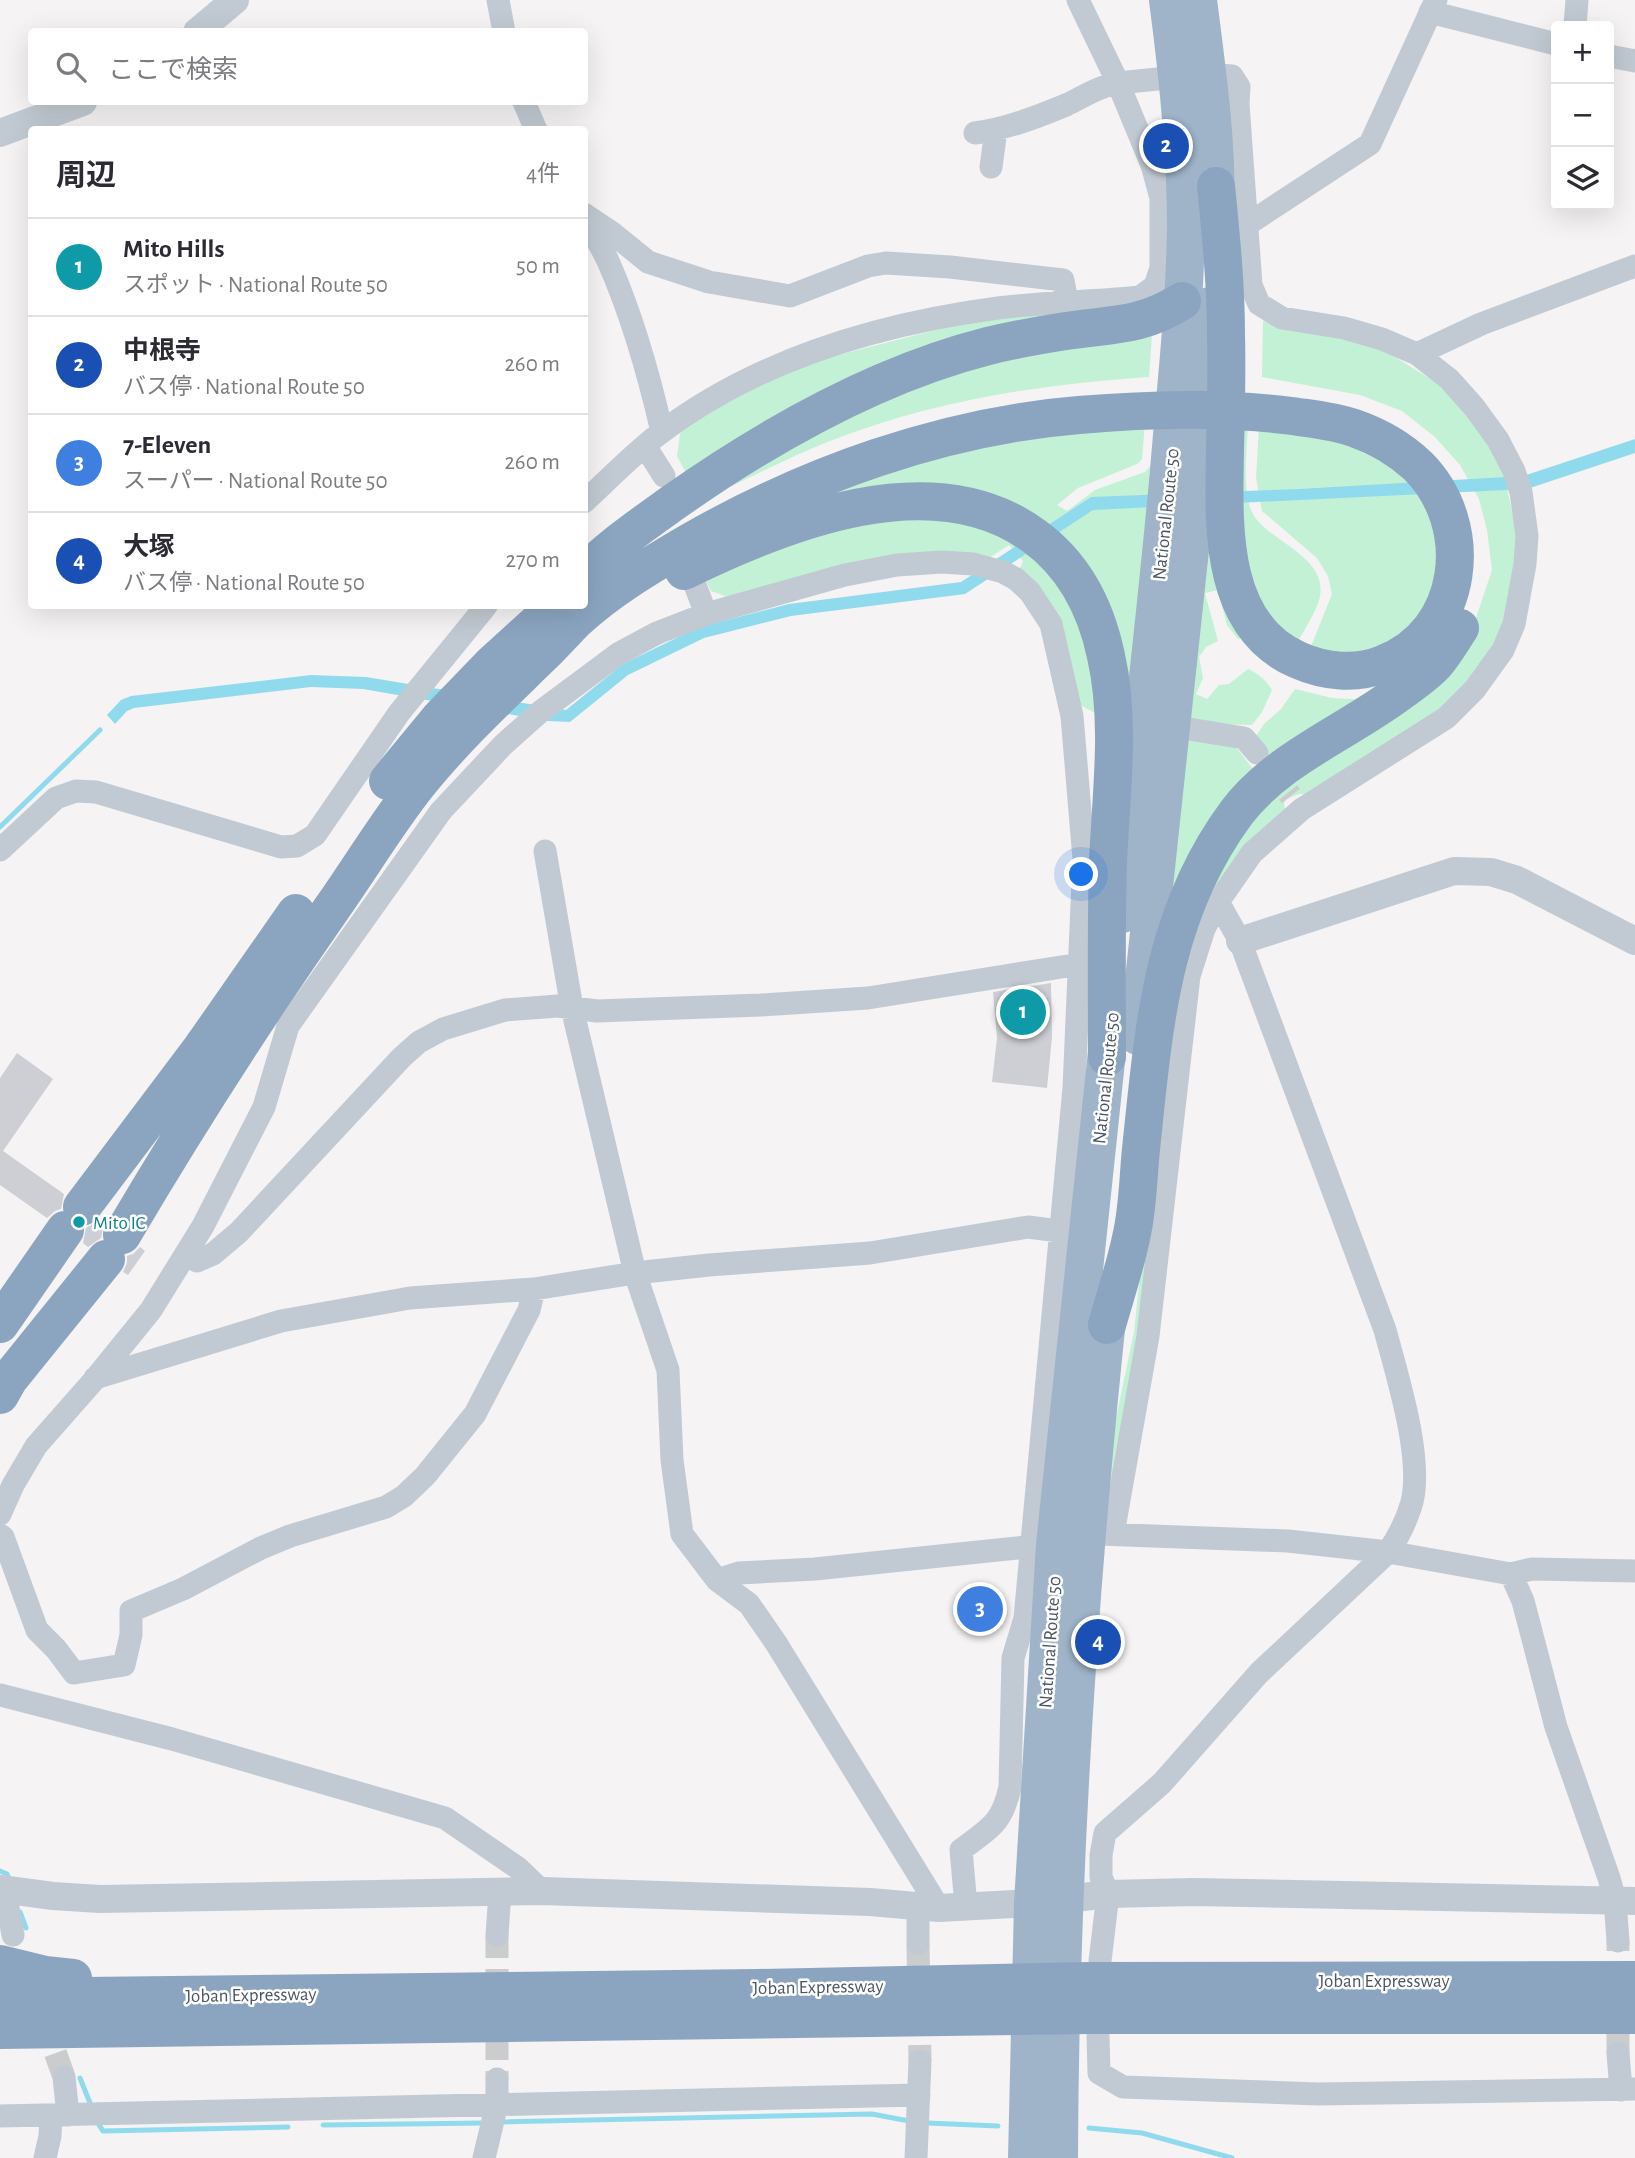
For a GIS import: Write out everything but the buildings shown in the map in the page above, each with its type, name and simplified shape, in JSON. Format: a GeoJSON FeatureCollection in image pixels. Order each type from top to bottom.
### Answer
{"type":"FeatureCollection","features":[{"type":"Feature","properties":{"kind":"highway","name":"National Route 50"},"geometry":{"type":"LineString","coordinates":[[1072,1540],[1107,1325],[1203,428],[1216,186],[1192,75],[1168,0]]}},
{"type":"Feature","properties":{"kind":"highway","name":"National Route 50"},"geometry":{"type":"LineString","coordinates":[[1027,2158],[1048,1902],[1073,1700],[1074,1233],[1107,1057],[1166,508],[1186,227],[1184,150],[1198,0]]}},
{"type":"Feature","properties":{"kind":"highway"},"geometry":{"type":"LineString","coordinates":[[1216,186],[1226,286],[1226,538],[1234,583],[1242,603],[1260,632],[1273,645],[1288,656],[1326,669],[1345,671],[1377,667],[1418,644],[1447,605],[1455,571],[1453,534],[1448,515],[1429,480],[1418,466],[1390,444],[1355,428],[1245,401]]}},
{"type":"Feature","properties":{"kind":"highway"},"geometry":{"type":"LineString","coordinates":[[588,570],[645,523],[715,474],[835,405],[872,388],[961,353],[1028,337],[1143,321],[1182,301]]}},
{"type":"Feature","properties":{"kind":"highway"},"geometry":{"type":"LineString","coordinates":[[588,587],[688,523],[791,471],[870,440],[922,424],[1003,405],[1081,394],[1245,401],[1301,396],[1367,411],[1393,423],[1432,449],[1446,466],[1467,502],[1477,546],[1475,589],[1460,628],[1435,664],[1388,701],[1304,752],[1280,770],[1239,810],[1202,867],[1185,903],[1172,940],[1153,1035],[1132,1237],[1107,1325]]}},
{"type":"Feature","properties":{"kind":"highway"},"geometry":{"type":"LineString","coordinates":[[0,1395],[9,1379],[114,1247],[224,1066],[417,785],[491,703],[577,619],[641,571],[748,510],[819,479],[958,435],[1040,418],[1157,399]]}},
{"type":"Feature","properties":{"kind":"highway"},"geometry":{"type":"LineString","coordinates":[[542,655],[615,607],[710,558],[841,512],[895,503],[945,502],[983,510],[1021,526],[1056,554],[1072,573],[1094,615],[1107,659],[1113,716],[1113,756],[1108,863],[1107,1057]]}},
{"type":"Feature","properties":{"kind":"highway"},"geometry":{"type":"LineString","coordinates":[[0,1324],[73,1219],[201,1049],[392,775],[439,719],[475,682],[554,609]]}},
{"type":"Feature","properties":{"kind":"highway","name":"National Route 50"},"geometry":{"type":"LineString","coordinates":[[1048,1902],[1059,2158]]}},
{"type":"Feature","properties":{"kind":"highway"},"geometry":{"type":"LineString","coordinates":[[7,1950],[45,1975],[101,1979],[596,1989]]}},
{"type":"Feature","properties":{"kind":"highway","name":"Joban Expressway"},"geometry":{"type":"LineString","coordinates":[[0,2030],[163,2029],[1001,1999],[1635,1980]]}},
{"type":"Feature","properties":{"kind":"highway","name":"Joban Expressway"},"geometry":{"type":"LineString","coordinates":[[0,1997],[596,1989],[1001,1999]]}},
{"type":"Feature","properties":{"kind":"highway","name":"Joban Expressway"},"geometry":{"type":"LineString","coordinates":[[1094,1998],[1635,2015]]}},
{"type":"Feature","properties":{"kind":"highway"},"geometry":{"type":"LineString","coordinates":[[0,2040],[163,2029]]}},
{"type":"Feature","properties":{"kind":"street"},"geometry":{"type":"LineString","coordinates":[[202,28],[235,0]]}},
{"type":"Feature","properties":{"kind":"street"},"geometry":{"type":"LineString","coordinates":[[498,0],[503,28]]}},
{"type":"Feature","properties":{"kind":"street"},"geometry":{"type":"LineString","coordinates":[[588,498],[653,439],[750,380],[821,348],[916,321],[999,308],[1140,297],[1155,286],[1161,268],[1161,198],[1152,165],[1118,83],[1078,0]]}},
{"type":"Feature","properties":{"kind":"street"},"geometry":{"type":"LineString","coordinates":[[1575,21],[1577,0]]}},
{"type":"Feature","properties":{"kind":"street"},"geometry":{"type":"LineString","coordinates":[[1245,226],[1370,144],[1433,6],[1551,42]]}},
{"type":"Feature","properties":{"kind":"street"},"geometry":{"type":"LineString","coordinates":[[1614,57],[1635,61]]}},
{"type":"Feature","properties":{"kind":"street"},"geometry":{"type":"LineString","coordinates":[[918,1943],[941,1907],[961,1850],[997,1822],[1006,1806],[1010,1787],[1013,1658],[1025,1618],[1072,1540],[1148,1336],[1189,976],[1204,929],[1218,902],[1252,853],[1297,803],[1446,718],[1475,689],[1503,650],[1514,624],[1525,564],[1527,536],[1521,492],[1498,440],[1449,379],[1417,354],[1382,339],[1344,328],[1282,318],[1259,304],[1251,285],[1245,226],[1239,87],[1232,76],[1192,75],[1108,85],[1066,105],[986,131],[991,166]]}},
{"type":"Feature","properties":{"kind":"street"},"geometry":{"type":"LineString","coordinates":[[0,133],[75,105]]}},
{"type":"Feature","properties":{"kind":"street"},"geometry":{"type":"LineString","coordinates":[[525,105],[534,126]]}},
{"type":"Feature","properties":{"kind":"street"},"geometry":{"type":"LineString","coordinates":[[588,219],[648,261],[709,282],[790,296],[869,266],[886,263],[950,267],[1063,280],[1067,302]]}},
{"type":"Feature","properties":{"kind":"street"},"geometry":{"type":"LineString","coordinates":[[588,223],[608,260],[653,395],[653,439],[664,476]]}},
{"type":"Feature","properties":{"kind":"street"},"geometry":{"type":"LineString","coordinates":[[1417,354],[1481,324],[1635,266]]}},
{"type":"Feature","properties":{"kind":"street"},"geometry":{"type":"LineString","coordinates":[[0,1514],[36,1446],[151,1310],[203,1226],[264,1107],[288,1026],[441,811],[503,745],[540,712],[618,653],[657,633],[706,614],[845,575],[897,565],[942,562],[973,564],[1003,572],[1016,579],[1030,592],[1051,624],[1072,716],[1084,859],[1074,1088],[1074,1233],[1028,1227],[870,1253],[635,1273],[534,1289],[410,1298],[281,1321],[95,1378]]}},
{"type":"Feature","properties":{"kind":"street"},"geometry":{"type":"LineString","coordinates":[[695,584],[706,614]]}},
{"type":"Feature","properties":{"kind":"street"},"geometry":{"type":"LineString","coordinates":[[0,850],[56,798],[76,791],[96,792],[281,846],[297,846],[315,835],[399,713],[484,609]]}},
{"type":"Feature","properties":{"kind":"street"},"geometry":{"type":"LineString","coordinates":[[1072,716],[1100,720]]}},
{"type":"Feature","properties":{"kind":"street"},"geometry":{"type":"LineString","coordinates":[[1189,729],[1244,738],[1257,753]]}},
{"type":"Feature","properties":{"kind":"street"},"geometry":{"type":"LineString","coordinates":[[545,851],[572,1009],[635,1273],[668,1370],[672,1460],[682,1534],[717,1580],[749,1604],[941,1907]]}},
{"type":"Feature","properties":{"kind":"street"},"geometry":{"type":"LineString","coordinates":[[1240,941],[1454,871],[1492,872],[1517,880],[1635,941]]}},
{"type":"Feature","properties":{"kind":"street"},"geometry":{"type":"LineString","coordinates":[[1218,902],[1240,941],[1385,1330],[1401,1388],[1415,1477],[1401,1533],[1388,1552],[1259,1673],[1162,1783],[1105,1833],[1101,1877],[1108,1894],[1094,1998],[1099,2073],[1123,2087],[1318,2094],[1628,2090],[1618,2053]]}},
{"type":"Feature","properties":{"kind":"street"},"geometry":{"type":"LineString","coordinates":[[185,1255],[197,1261],[213,1254],[239,1232],[402,1057],[419,1042],[443,1029],[505,1010],[558,1006],[597,1011],[868,998],[1080,964]]}},
{"type":"Feature","properties":{"kind":"street"},"geometry":{"type":"LineString","coordinates":[[0,1535],[37,1630],[74,1673],[124,1665],[131,1634],[131,1611],[183,1589],[261,1548],[290,1536],[386,1507],[404,1496],[425,1476],[475,1414],[528,1310],[534,1289]]}},
{"type":"Feature","properties":{"kind":"street"},"geometry":{"type":"LineString","coordinates":[[717,1580],[739,1573],[827,1568],[1072,1540],[1288,1541],[1388,1552],[1511,1574],[1532,1569],[1635,1572]]}},
{"type":"Feature","properties":{"kind":"street"},"geometry":{"type":"LineString","coordinates":[[1511,1574],[1523,1601],[1556,1727],[1625,1900],[1618,1941]]}},
{"type":"Feature","properties":{"kind":"street"},"geometry":{"type":"LineString","coordinates":[[0,1695],[172,1740],[444,1818],[518,1868],[542,1891]]}},
{"type":"Feature","properties":{"kind":"street"},"geometry":{"type":"LineString","coordinates":[[7,1950],[2,1890],[100,1899],[542,1891],[870,1902],[941,1907],[1048,1902],[1108,1894],[1253,1892],[1625,1900]]}},
{"type":"Feature","properties":{"kind":"street"},"geometry":{"type":"LineString","coordinates":[[497,1935],[499,1892]]}},
{"type":"Feature","properties":{"kind":"street"},"geometry":{"type":"LineString","coordinates":[[916,2158],[920,2060]]}},
{"type":"Feature","properties":{"kind":"street"},"geometry":{"type":"LineString","coordinates":[[45,2158],[50,2136],[60,2115],[64,2077]]}},
{"type":"Feature","properties":{"kind":"street"},"geometry":{"type":"LineString","coordinates":[[484,2158],[497,2104],[497,2079]]}},
{"type":"Feature","properties":{"kind":"street"},"geometry":{"type":"LineString","coordinates":[[0,2116],[919,2095]]}},
{"type":"Feature","properties":{"kind":"green space"},"geometry":{"type":"Polygon","coordinates":[[[1112,314],[686,473],[677,456],[681,427],[795,366],[995,315],[1112,314]]]}},
{"type":"Feature","properties":{"kind":"green space"},"geometry":{"type":"Polygon","coordinates":[[[1263,321],[1377,346],[1442,386],[1486,438],[1503,471],[1517,533],[1513,587],[1504,620],[1487,663],[1448,705],[1310,794],[1299,794],[1284,800],[1285,814],[1203,911],[1142,1327],[1108,1516],[1107,1461],[1134,1332],[1161,1078],[1195,908],[1250,813],[1472,630],[1492,570],[1487,530],[1479,499],[1460,465],[1435,437],[1402,411],[1360,395],[1262,377],[1263,321]]]}},
{"type":"Feature","properties":{"kind":"green space"},"geometry":{"type":"Polygon","coordinates":[[[1152,334],[1149,377],[1027,390],[907,415],[830,441],[712,495],[796,441],[961,366],[1152,334]]]}},
{"type":"Feature","properties":{"kind":"green space"},"geometry":{"type":"Polygon","coordinates":[[[1145,423],[1142,459],[1137,464],[1078,488],[1057,505],[1067,511],[1095,490],[1145,472],[1150,466],[1133,676],[1122,681],[1010,507],[738,529],[960,446],[1145,423]]]}},
{"type":"Feature","properties":{"kind":"green space"},"geometry":{"type":"Polygon","coordinates":[[[1248,424],[1246,484],[1254,516],[1272,534],[1307,560],[1320,582],[1317,607],[1296,645],[1261,609],[1240,552],[1238,426],[1248,424]]]}},
{"type":"Feature","properties":{"kind":"green space"},"geometry":{"type":"Polygon","coordinates":[[[1259,426],[1353,439],[1413,477],[1440,537],[1437,590],[1403,638],[1358,658],[1310,649],[1332,594],[1328,576],[1317,558],[1262,511],[1256,478],[1259,426]]]}},
{"type":"Feature","properties":{"kind":"green space"},"geometry":{"type":"Polygon","coordinates":[[[941,512],[1012,535],[1076,599],[1099,715],[1078,704],[1019,571],[1023,561],[1009,545],[989,558],[728,597],[711,591],[701,570],[784,539],[941,512]]]}},
{"type":"Feature","properties":{"kind":"green space"},"geometry":{"type":"Polygon","coordinates":[[[1207,535],[1253,637],[1238,639],[1227,625],[1218,590],[1205,593],[1218,641],[1206,647],[1199,657],[1203,678],[1196,694],[1207,699],[1219,685],[1229,684],[1248,669],[1252,671],[1265,680],[1272,690],[1262,712],[1252,725],[1187,723],[1207,535]]]}},
{"type":"Feature","properties":{"kind":"green space"},"geometry":{"type":"Polygon","coordinates":[[[1295,689],[1332,698],[1369,700],[1269,763],[1256,736],[1295,689]]]}},
{"type":"Feature","properties":{"kind":"green space"},"geometry":{"type":"Polygon","coordinates":[[[1186,738],[1232,742],[1256,773],[1176,902],[1166,894],[1186,738]]]}},
{"type":"Feature","properties":{"kind":"water"},"geometry":{"type":"Polygon","coordinates":[[[1635,439],[1635,453],[1527,489],[1093,510],[965,594],[791,616],[704,638],[628,675],[570,722],[548,721],[363,689],[311,687],[134,708],[127,711],[115,724],[107,715],[121,700],[131,696],[311,675],[366,677],[566,710],[623,664],[699,627],[789,604],[961,582],[1091,497],[1299,489],[1523,476],[1635,439]]]}},
{"type":"Feature","properties":{"kind":"waterway"},"geometry":{"type":"LineString","coordinates":[[0,827],[100,730]]}},
{"type":"Feature","properties":{"kind":"waterway"},"geometry":{"type":"LineString","coordinates":[[0,1871],[9,1878]]}},
{"type":"Feature","properties":{"kind":"waterway"},"geometry":{"type":"LineString","coordinates":[[20,1912],[26,1928]]}},
{"type":"Feature","properties":{"kind":"waterway"},"geometry":{"type":"LineString","coordinates":[[80,2078],[90,2103]]}},
{"type":"Feature","properties":{"kind":"waterway"},"geometry":{"type":"LineString","coordinates":[[500,2122],[872,2114],[909,2121]]}},
{"type":"Feature","properties":{"kind":"waterway"},"geometry":{"type":"LineString","coordinates":[[323,2125],[485,2123]]}},
{"type":"Feature","properties":{"kind":"waterway"},"geometry":{"type":"LineString","coordinates":[[927,2123],[998,2126]]}},
{"type":"Feature","properties":{"kind":"waterway"},"geometry":{"type":"LineString","coordinates":[[99,2125],[103,2131],[288,2127]]}},
{"type":"Feature","properties":{"kind":"waterway"},"geometry":{"type":"LineString","coordinates":[[1089,2128],[1142,2133],[1232,2158]]}},
{"type":"Feature","properties":{"kind":"tunnel"},"geometry":{"type":"LineString","coordinates":[[1267,766],[1291,796]]}},
{"type":"Feature","properties":{"kind":"tunnel"},"geometry":{"type":"LineString","coordinates":[[497,1935],[497,2079]]}},
{"type":"Feature","properties":{"kind":"tunnel"},"geometry":{"type":"LineString","coordinates":[[1618,1941],[1618,2053]]}},
{"type":"Feature","properties":{"kind":"tunnel"},"geometry":{"type":"LineString","coordinates":[[918,1943],[920,2061]]}},
{"type":"Feature","properties":{"kind":"tunnel"},"geometry":{"type":"LineString","coordinates":[[44,2021],[64,2077]]}},
{"type":"Feature","properties":{"kind":"place","name":"中根寺"},"geometry":{"type":"Point","coordinates":[1166,146]}},
{"type":"Feature","properties":{"kind":"place","name":"Mito Hills"},"geometry":{"type":"Point","coordinates":[1023,1012]}},
{"type":"Feature","properties":{"kind":"place","name":"Mito IC"},"geometry":{"type":"Point","coordinates":[79,1222]}},
{"type":"Feature","properties":{"kind":"place","name":"7-Eleven"},"geometry":{"type":"Point","coordinates":[980,1609]}},
{"type":"Feature","properties":{"kind":"place","name":"大塚"},"geometry":{"type":"Point","coordinates":[1098,1642]}}]}
